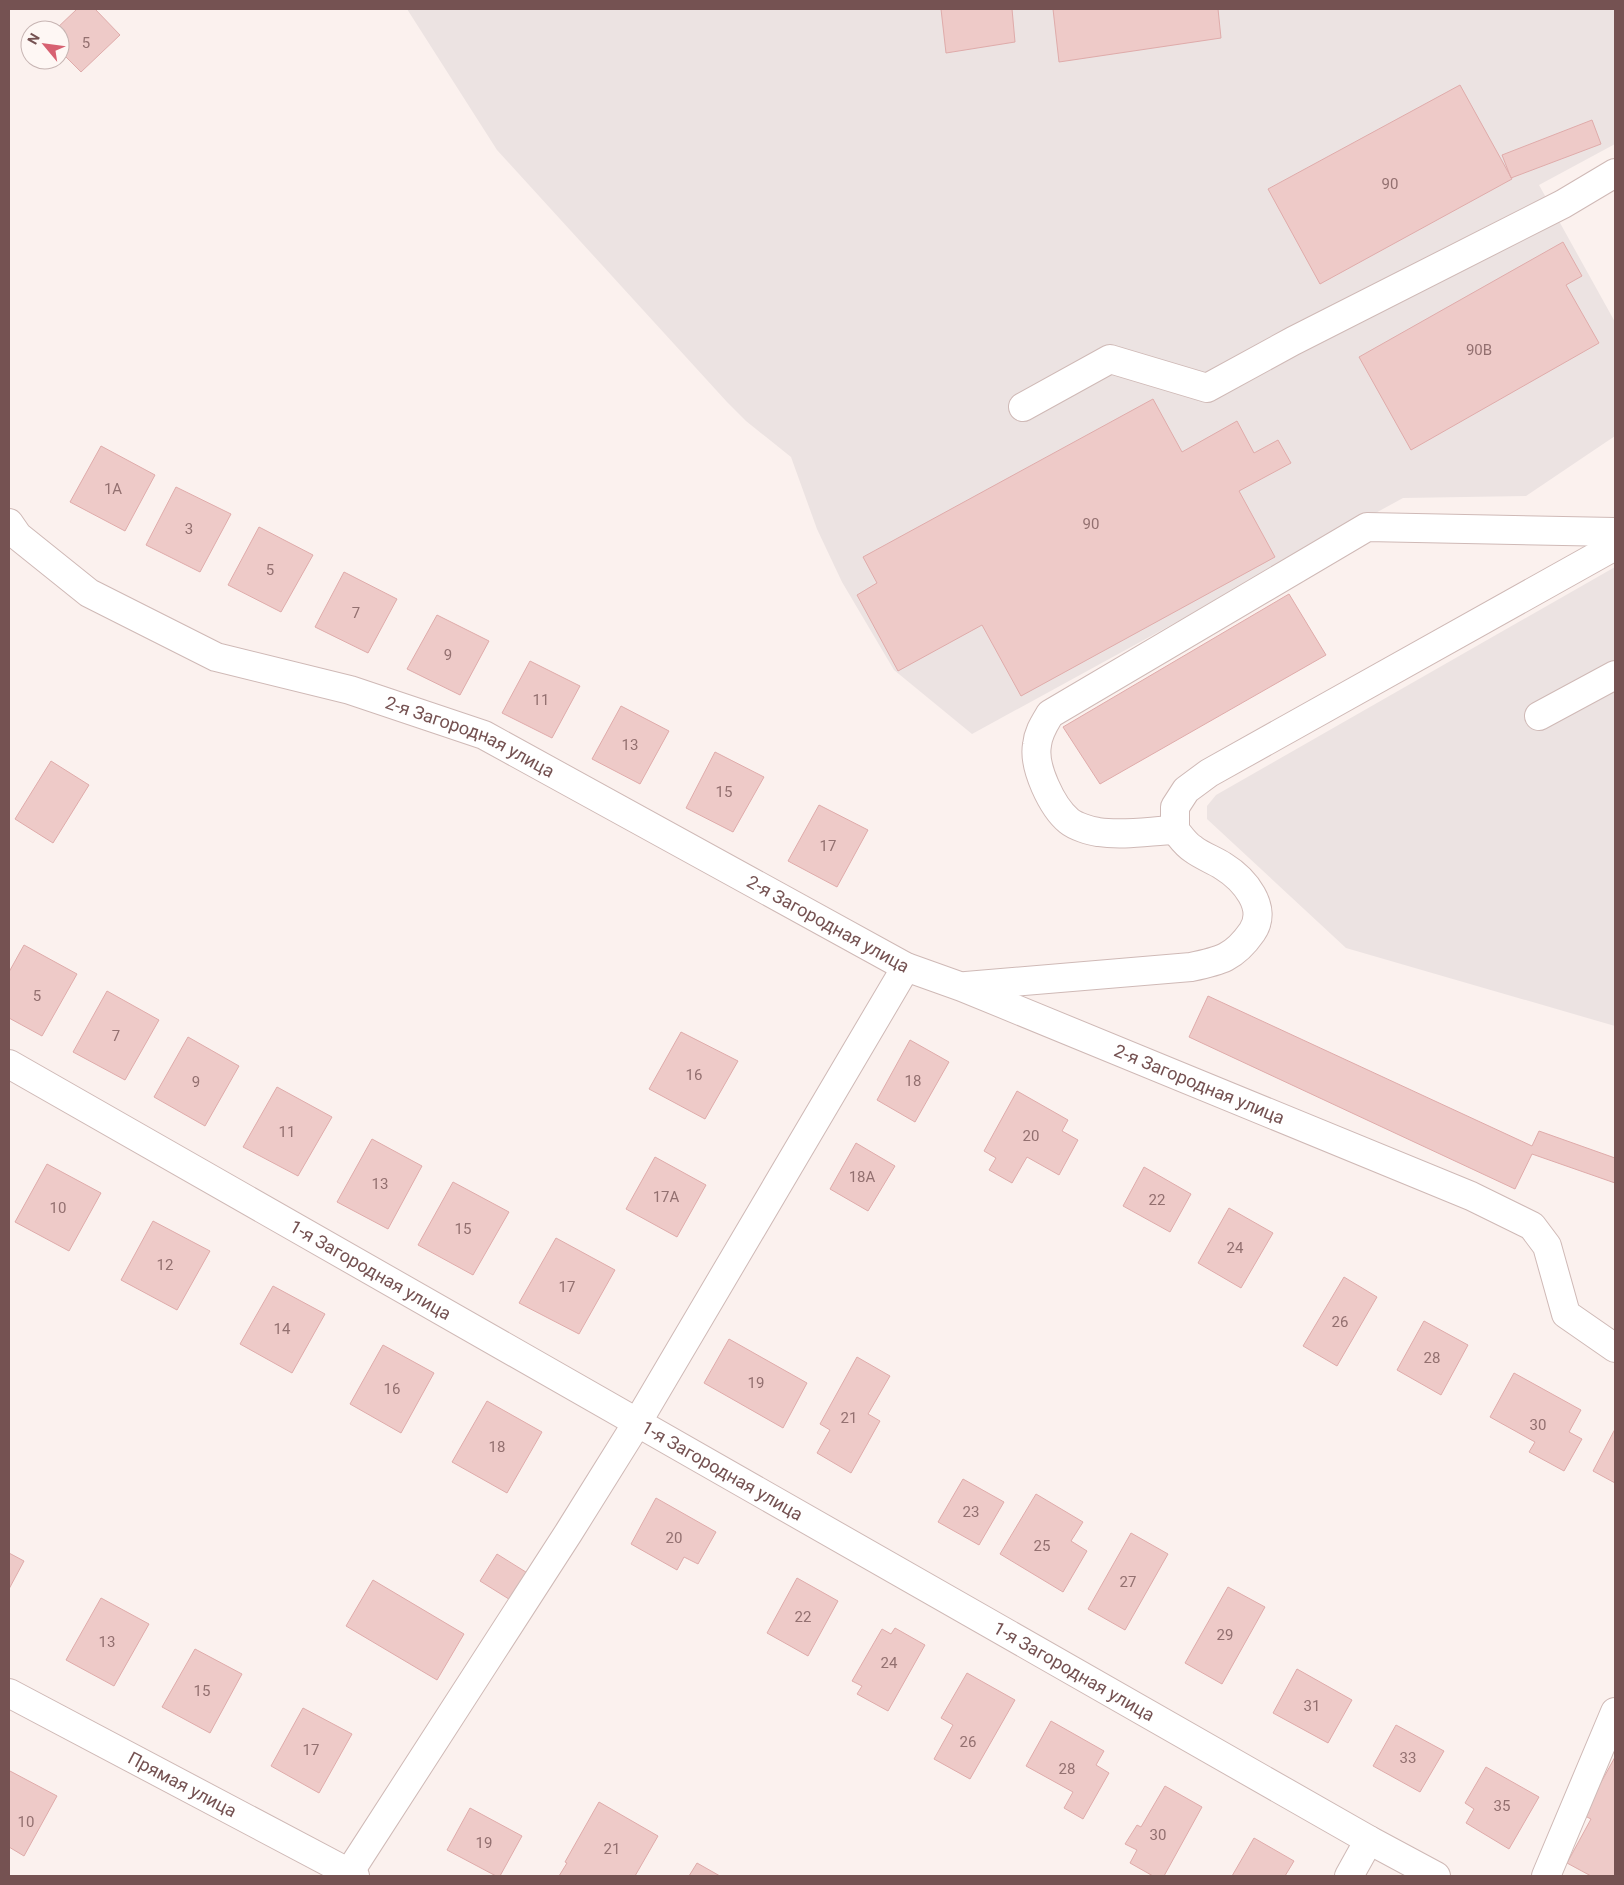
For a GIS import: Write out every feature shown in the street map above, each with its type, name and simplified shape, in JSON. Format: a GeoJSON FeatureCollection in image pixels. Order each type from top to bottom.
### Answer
{"type":"FeatureCollection","features":[{"type":"Feature","properties":{"kind":"street"},"geometry":{"type":"LineString","coordinates":[[1023,407],[1110,359],[1208,388],[1293,341],[1563,204],[1615,173]]}},
{"type":"Feature","properties":{"kind":"street","name":"2-я Загородная улица"},"geometry":{"type":"LineString","coordinates":[[9,523],[18,536],[89,593],[216,657],[350,690],[484,735],[906,966],[962,986],[1471,1196],[1532,1226],[1547,1246],[1566,1314],[1615,1348]]}},
{"type":"Feature","properties":{"kind":"street"},"geometry":{"type":"LineString","coordinates":[[1175,830],[1126,833],[1096,832],[1070,822],[1051,800],[1040,773],[1036,747],[1040,729],[1050,714],[1367,527],[1615,532]]}},
{"type":"Feature","properties":{"kind":"street"},"geometry":{"type":"LineString","coordinates":[[962,986],[1191,967],[1220,961],[1242,945],[1255,927],[1258,910],[1250,891],[1225,867],[1192,848],[1175,830],[1175,807],[1186,790],[1210,773],[1615,546]]}},
{"type":"Feature","properties":{"kind":"street"},"geometry":{"type":"LineString","coordinates":[[1539,716],[1615,675]]}},
{"type":"Feature","properties":{"kind":"street"},"geometry":{"type":"LineString","coordinates":[[350,1875],[569,1532],[636,1423],[906,966]]}},
{"type":"Feature","properties":{"kind":"street","name":"1-я Загородная улица"},"geometry":{"type":"LineString","coordinates":[[9,1064],[636,1423],[1369,1840],[1436,1876]]}},
{"type":"Feature","properties":{"kind":"street","name":"Прямая улица"},"geometry":{"type":"LineString","coordinates":[[9,1693],[350,1875]]}},
{"type":"Feature","properties":{"kind":"street"},"geometry":{"type":"LineString","coordinates":[[1546,1876],[1615,1712]]}},
{"type":"Feature","properties":{"kind":"street"},"geometry":{"type":"LineString","coordinates":[[1349,1876],[1369,1840]]}},
{"type":"Feature","properties":{"kind":"shaded area"},"geometry":{"type":"Polygon","coordinates":[[[407,9],[1615,9],[1615,144],[1539,185],[1615,322],[1615,436],[1526,496],[1403,498],[972,734],[894,670],[842,582],[817,529],[791,457],[746,421],[727,402],[497,150],[407,9]]]}},
{"type":"Feature","properties":{"kind":"shaded area"},"geometry":{"type":"Polygon","coordinates":[[[1615,567],[1615,1026],[1346,948],[1207,819],[1207,806],[1216,795],[1615,567]]]}},
{"type":"Feature","properties":{"kind":"building"},"geometry":{"type":"Polygon","coordinates":[[[77,9],[95,9],[120,35],[81,72],[70,61],[70,20],[65,20],[77,9]]]}},
{"type":"Feature","properties":{"kind":"building"},"geometry":{"type":"Polygon","coordinates":[[[941,9],[1012,9],[1015,42],[946,53],[941,9]]]}},
{"type":"Feature","properties":{"kind":"building"},"geometry":{"type":"Polygon","coordinates":[[[1053,9],[1218,9],[1221,38],[1059,62],[1053,9]]]}},
{"type":"Feature","properties":{"kind":"building"},"geometry":{"type":"Polygon","coordinates":[[[1460,85],[1512,179],[1320,284],[1268,189],[1460,85]]]}},
{"type":"Feature","properties":{"kind":"building"},"geometry":{"type":"Polygon","coordinates":[[[1592,120],[1601,144],[1511,178],[1502,155],[1592,120]]]}},
{"type":"Feature","properties":{"kind":"building"},"geometry":{"type":"Polygon","coordinates":[[[1563,242],[1582,276],[1566,285],[1599,343],[1411,450],[1359,357],[1563,242]]]}},
{"type":"Feature","properties":{"kind":"building"},"geometry":{"type":"Polygon","coordinates":[[[1153,399],[1182,452],[1237,421],[1254,453],[1278,440],[1291,463],[1239,491],[1275,557],[1021,696],[982,625],[898,671],[857,595],[877,583],[863,557],[1153,399]]]}},
{"type":"Feature","properties":{"kind":"building"},"geometry":{"type":"Polygon","coordinates":[[[101,446],[155,475],[125,531],[70,502],[101,446]]]}},
{"type":"Feature","properties":{"kind":"building"},"geometry":{"type":"Polygon","coordinates":[[[176,487],[231,514],[200,572],[146,545],[176,487]]]}},
{"type":"Feature","properties":{"kind":"building"},"geometry":{"type":"Polygon","coordinates":[[[259,527],[313,555],[281,612],[228,585],[259,527]]]}},
{"type":"Feature","properties":{"kind":"building"},"geometry":{"type":"Polygon","coordinates":[[[344,572],[397,599],[368,653],[315,627],[344,572]]]}},
{"type":"Feature","properties":{"kind":"building"},"geometry":{"type":"Polygon","coordinates":[[[1289,594],[1326,655],[1100,784],[1063,727],[1289,594]]]}},
{"type":"Feature","properties":{"kind":"building"},"geometry":{"type":"Polygon","coordinates":[[[437,615],[489,641],[460,695],[407,669],[437,615]]]}},
{"type":"Feature","properties":{"kind":"building"},"geometry":{"type":"Polygon","coordinates":[[[530,661],[580,686],[552,738],[502,713],[530,661]]]}},
{"type":"Feature","properties":{"kind":"building"},"geometry":{"type":"Polygon","coordinates":[[[621,706],[669,731],[640,784],[592,759],[621,706]]]}},
{"type":"Feature","properties":{"kind":"building"},"geometry":{"type":"Polygon","coordinates":[[[715,752],[764,777],[733,832],[686,808],[715,752]]]}},
{"type":"Feature","properties":{"kind":"building"},"geometry":{"type":"Polygon","coordinates":[[[51,761],[89,785],[53,843],[15,819],[51,761]]]}},
{"type":"Feature","properties":{"kind":"building"},"geometry":{"type":"Polygon","coordinates":[[[819,805],[868,830],[837,887],[788,861],[819,805]]]}},
{"type":"Feature","properties":{"kind":"building"},"geometry":{"type":"Polygon","coordinates":[[[24,945],[77,974],[42,1036],[9,1018],[9,972],[24,945]]]}},
{"type":"Feature","properties":{"kind":"building"},"geometry":{"type":"Polygon","coordinates":[[[107,991],[159,1020],[125,1080],[73,1052],[107,991]]]}},
{"type":"Feature","properties":{"kind":"building"},"geometry":{"type":"Polygon","coordinates":[[[1208,996],[1532,1146],[1539,1131],[1615,1158],[1615,1183],[1532,1154],[1515,1189],[1189,1037],[1208,996]]]}},
{"type":"Feature","properties":{"kind":"building"},"geometry":{"type":"Polygon","coordinates":[[[681,1032],[738,1061],[705,1119],[649,1089],[681,1032]]]}},
{"type":"Feature","properties":{"kind":"building"},"geometry":{"type":"Polygon","coordinates":[[[188,1037],[239,1066],[205,1126],[154,1097],[188,1037]]]}},
{"type":"Feature","properties":{"kind":"building"},"geometry":{"type":"Polygon","coordinates":[[[910,1040],[949,1062],[915,1122],[877,1100],[910,1040]]]}},
{"type":"Feature","properties":{"kind":"building"},"geometry":{"type":"Polygon","coordinates":[[[277,1087],[332,1117],[298,1176],[243,1147],[277,1087]]]}},
{"type":"Feature","properties":{"kind":"building"},"geometry":{"type":"Polygon","coordinates":[[[1017,1091],[1068,1120],[1062,1131],[1078,1140],[1059,1175],[1027,1157],[1012,1183],[989,1170],[996,1158],[984,1151],[1017,1091]]]}},
{"type":"Feature","properties":{"kind":"building"},"geometry":{"type":"Polygon","coordinates":[[[372,1139],[422,1166],[388,1229],[337,1202],[372,1139]]]}},
{"type":"Feature","properties":{"kind":"building"},"geometry":{"type":"Polygon","coordinates":[[[856,1143],[895,1166],[868,1211],[830,1189],[856,1143]]]}},
{"type":"Feature","properties":{"kind":"building"},"geometry":{"type":"Polygon","coordinates":[[[655,1157],[706,1185],[677,1237],[626,1209],[655,1157]]]}},
{"type":"Feature","properties":{"kind":"building"},"geometry":{"type":"Polygon","coordinates":[[[47,1164],[101,1193],[69,1251],[15,1222],[47,1164]]]}},
{"type":"Feature","properties":{"kind":"building"},"geometry":{"type":"Polygon","coordinates":[[[1144,1167],[1191,1194],[1170,1232],[1123,1206],[1144,1167]]]}},
{"type":"Feature","properties":{"kind":"building"},"geometry":{"type":"Polygon","coordinates":[[[453,1182],[509,1212],[473,1275],[418,1245],[453,1182]]]}},
{"type":"Feature","properties":{"kind":"building"},"geometry":{"type":"Polygon","coordinates":[[[1229,1208],[1273,1233],[1241,1288],[1198,1263],[1229,1208]]]}},
{"type":"Feature","properties":{"kind":"building"},"geometry":{"type":"Polygon","coordinates":[[[153,1221],[210,1251],[177,1310],[121,1280],[153,1221]]]}},
{"type":"Feature","properties":{"kind":"building"},"geometry":{"type":"Polygon","coordinates":[[[556,1238],[615,1270],[579,1334],[519,1303],[556,1238]]]}},
{"type":"Feature","properties":{"kind":"building"},"geometry":{"type":"Polygon","coordinates":[[[1344,1277],[1377,1297],[1337,1366],[1303,1346],[1344,1277]]]}},
{"type":"Feature","properties":{"kind":"building"},"geometry":{"type":"Polygon","coordinates":[[[273,1286],[325,1314],[292,1373],[240,1344],[273,1286]]]}},
{"type":"Feature","properties":{"kind":"building"},"geometry":{"type":"Polygon","coordinates":[[[1424,1321],[1468,1345],[1441,1395],[1397,1370],[1424,1321]]]}},
{"type":"Feature","properties":{"kind":"building"},"geometry":{"type":"Polygon","coordinates":[[[729,1339],[807,1383],[783,1428],[704,1383],[729,1339]]]}},
{"type":"Feature","properties":{"kind":"building"},"geometry":{"type":"Polygon","coordinates":[[[383,1345],[434,1373],[401,1433],[350,1404],[383,1345]]]}},
{"type":"Feature","properties":{"kind":"building"},"geometry":{"type":"Polygon","coordinates":[[[857,1357],[890,1376],[868,1414],[880,1421],[851,1473],[817,1453],[830,1430],[820,1424],[857,1357]]]}},
{"type":"Feature","properties":{"kind":"building"},"geometry":{"type":"Polygon","coordinates":[[[1514,1373],[1581,1410],[1569,1432],[1582,1439],[1564,1471],[1529,1452],[1535,1442],[1490,1417],[1514,1373]]]}},
{"type":"Feature","properties":{"kind":"building"},"geometry":{"type":"Polygon","coordinates":[[[487,1401],[542,1432],[507,1493],[452,1462],[487,1401]]]}},
{"type":"Feature","properties":{"kind":"building"},"geometry":{"type":"Polygon","coordinates":[[[1615,1429],[1615,1483],[1593,1471],[1615,1429]]]}},
{"type":"Feature","properties":{"kind":"building"},"geometry":{"type":"Polygon","coordinates":[[[963,1479],[1004,1502],[979,1545],[938,1522],[963,1479]]]}},
{"type":"Feature","properties":{"kind":"building"},"geometry":{"type":"Polygon","coordinates":[[[1036,1494],[1083,1522],[1071,1541],[1087,1551],[1063,1592],[1000,1554],[1036,1494]]]}},
{"type":"Feature","properties":{"kind":"building"},"geometry":{"type":"Polygon","coordinates":[[[656,1498],[716,1532],[698,1564],[684,1557],[677,1570],[631,1544],[656,1498]]]}},
{"type":"Feature","properties":{"kind":"building"},"geometry":{"type":"Polygon","coordinates":[[[1131,1533],[1168,1554],[1125,1630],[1088,1609],[1131,1533]]]}},
{"type":"Feature","properties":{"kind":"building"},"geometry":{"type":"Polygon","coordinates":[[[9,1553],[24,1561],[9,1589],[9,1553]]]}},
{"type":"Feature","properties":{"kind":"building"},"geometry":{"type":"Polygon","coordinates":[[[497,1554],[529,1574],[512,1601],[480,1581],[497,1554]]]}},
{"type":"Feature","properties":{"kind":"building"},"geometry":{"type":"Polygon","coordinates":[[[797,1578],[838,1601],[808,1656],[767,1633],[797,1578]]]}},
{"type":"Feature","properties":{"kind":"building"},"geometry":{"type":"Polygon","coordinates":[[[373,1580],[464,1634],[437,1680],[346,1626],[373,1580]]]}},
{"type":"Feature","properties":{"kind":"building"},"geometry":{"type":"Polygon","coordinates":[[[1228,1587],[1265,1607],[1222,1684],[1185,1663],[1228,1587]]]}},
{"type":"Feature","properties":{"kind":"building"},"geometry":{"type":"Polygon","coordinates":[[[101,1598],[149,1624],[114,1686],[66,1660],[101,1598]]]}},
{"type":"Feature","properties":{"kind":"building"},"geometry":{"type":"Polygon","coordinates":[[[895,1628],[925,1645],[888,1711],[857,1694],[862,1686],[852,1681],[882,1629],[891,1634],[895,1628]]]}},
{"type":"Feature","properties":{"kind":"building"},"geometry":{"type":"Polygon","coordinates":[[[195,1649],[242,1674],[210,1733],[162,1707],[195,1649]]]}},
{"type":"Feature","properties":{"kind":"building"},"geometry":{"type":"Polygon","coordinates":[[[1297,1669],[1352,1700],[1328,1743],[1273,1713],[1297,1669]]]}},
{"type":"Feature","properties":{"kind":"building"},"geometry":{"type":"Polygon","coordinates":[[[967,1673],[1015,1700],[970,1779],[934,1759],[953,1725],[941,1718],[967,1673]]]}},
{"type":"Feature","properties":{"kind":"building"},"geometry":{"type":"Polygon","coordinates":[[[303,1708],[352,1734],[319,1793],[271,1766],[303,1708]]]}},
{"type":"Feature","properties":{"kind":"building"},"geometry":{"type":"Polygon","coordinates":[[[1051,1721],[1104,1751],[1096,1765],[1109,1773],[1083,1819],[1064,1808],[1073,1792],[1026,1766],[1051,1721]]]}},
{"type":"Feature","properties":{"kind":"building"},"geometry":{"type":"Polygon","coordinates":[[[1396,1725],[1444,1751],[1420,1792],[1373,1766],[1396,1725]]]}},
{"type":"Feature","properties":{"kind":"building"},"geometry":{"type":"Polygon","coordinates":[[[1615,1757],[1615,1876],[1591,1876],[1567,1863],[1591,1819],[1583,1815],[1615,1757]]]}},
{"type":"Feature","properties":{"kind":"building"},"geometry":{"type":"Polygon","coordinates":[[[1486,1767],[1539,1797],[1509,1849],[1466,1823],[1474,1809],[1465,1803],[1486,1767]]]}},
{"type":"Feature","properties":{"kind":"building"},"geometry":{"type":"Polygon","coordinates":[[[10,1771],[57,1796],[24,1856],[9,1847],[10,1771]]]}},
{"type":"Feature","properties":{"kind":"building"},"geometry":{"type":"Polygon","coordinates":[[[1165,1786],[1202,1807],[1164,1876],[1153,1876],[1130,1863],[1137,1850],[1125,1844],[1137,1825],[1141,1827],[1165,1786]]]}},
{"type":"Feature","properties":{"kind":"building"},"geometry":{"type":"Polygon","coordinates":[[[599,1802],[658,1836],[635,1876],[559,1876],[567,1863],[565,1862],[599,1802]]]}},
{"type":"Feature","properties":{"kind":"building"},"geometry":{"type":"Polygon","coordinates":[[[470,1808],[522,1836],[500,1876],[496,1876],[447,1850],[470,1808]]]}},
{"type":"Feature","properties":{"kind":"building"},"geometry":{"type":"Polygon","coordinates":[[[1254,1838],[1294,1861],[1285,1876],[1232,1876],[1254,1838]]]}},
{"type":"Feature","properties":{"kind":"building"},"geometry":{"type":"Polygon","coordinates":[[[697,1863],[720,1876],[689,1876],[697,1863]]]}}]}
